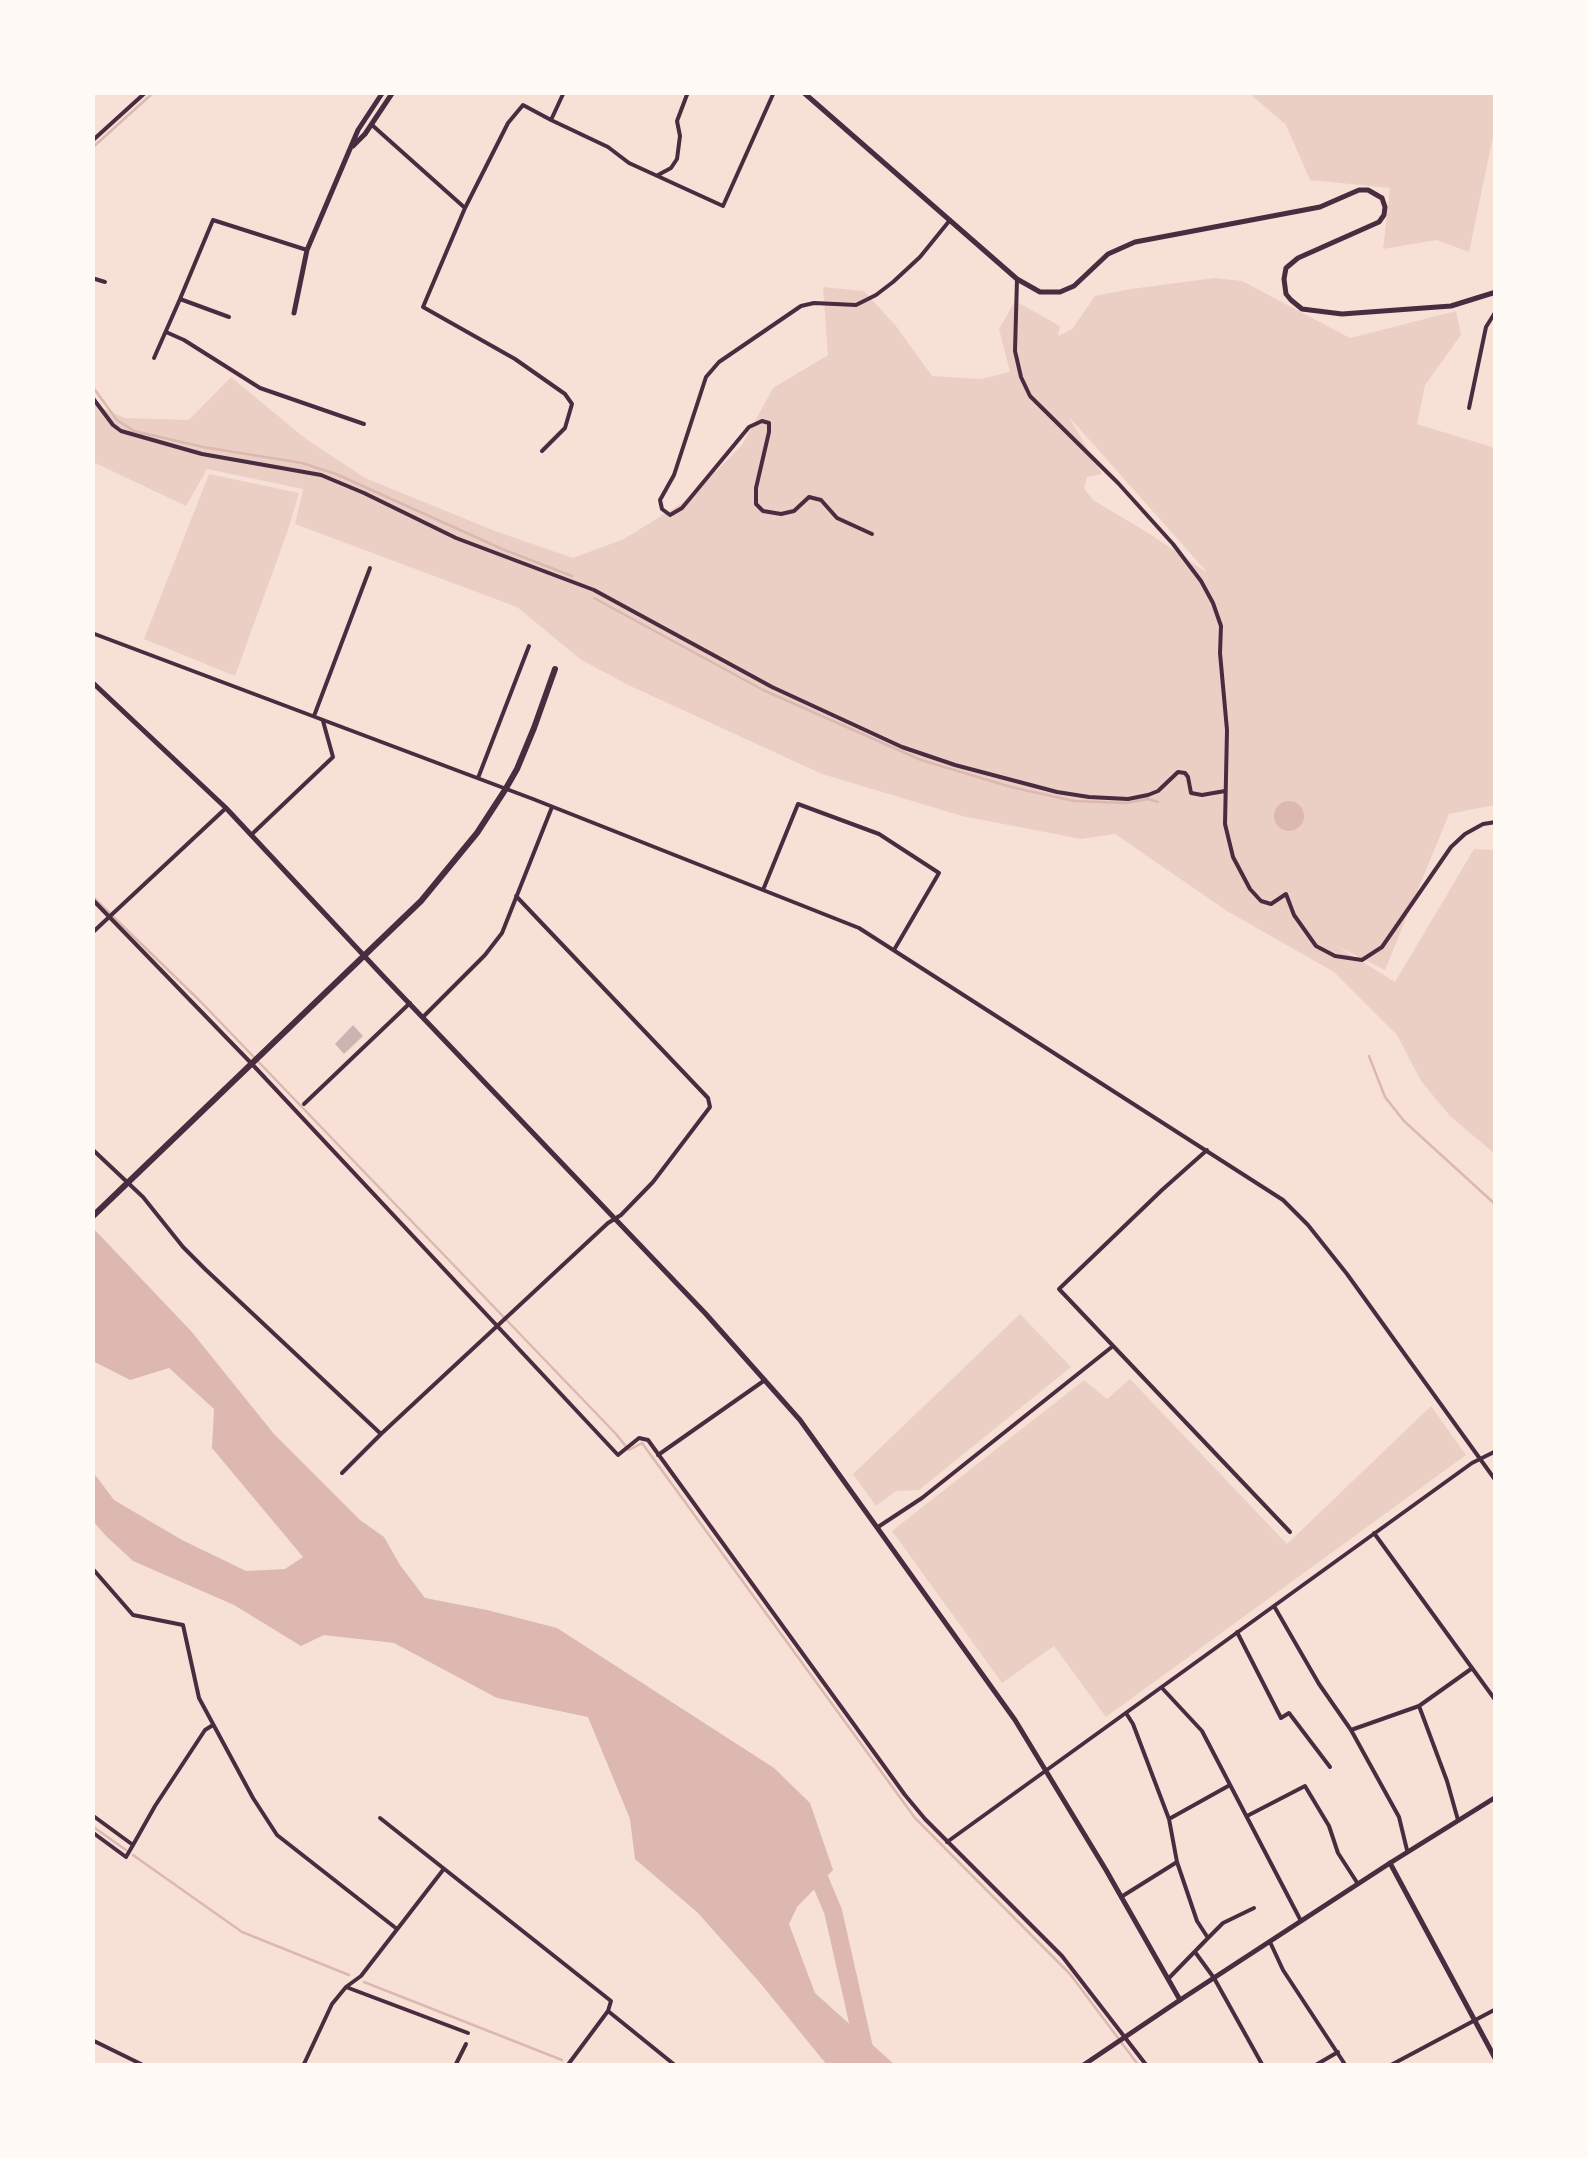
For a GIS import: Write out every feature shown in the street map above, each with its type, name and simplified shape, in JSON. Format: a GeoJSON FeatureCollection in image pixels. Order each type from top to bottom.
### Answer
{"type":"FeatureCollection","features":[{"type":"Feature","properties":{"kind":"main road"},"geometry":{"type":"LineString","coordinates":[[294,313],[307,250],[358,130],[383,92]]}},
{"type":"Feature","properties":{"kind":"main road"},"geometry":{"type":"LineString","coordinates":[[352,146],[372,125],[393,92]]}},
{"type":"Feature","properties":{"kind":"main road"},"geometry":{"type":"LineString","coordinates":[[803,92],[1017,279],[1040,292],[1060,292],[1074,286],[1108,254],[1134,242],[1320,206],[1359,190],[1382,198],[1384,215],[1379,222],[1298,258],[1286,268],[1286,294],[1302,310],[1342,314],[1451,306],[1496,292]]}},
{"type":"Feature","properties":{"kind":"main road"},"geometry":{"type":"LineString","coordinates":[[92,1216],[422,902],[477,834],[517,769],[555,668]]}},
{"type":"Feature","properties":{"kind":"main road"},"geometry":{"type":"LineString","coordinates":[[92,682],[252,835],[706,1312],[800,1420],[994,1690],[1046,1770],[1180,2000]]}},
{"type":"Feature","properties":{"kind":"main road"},"geometry":{"type":"LineString","coordinates":[[1082,2066],[1096,2062],[1180,2000],[1496,1797]]}},
{"type":"Feature","properties":{"kind":"main road"},"geometry":{"type":"LineString","coordinates":[[1390,1863],[1496,2060]]}},
{"type":"Feature","properties":{"kind":"street"},"geometry":{"type":"LineString","coordinates":[[92,140],[146,92]]}},
{"type":"Feature","properties":{"kind":"street"},"geometry":{"type":"LineString","coordinates":[[551,120],[564,92]]}},
{"type":"Feature","properties":{"kind":"street"},"geometry":{"type":"LineString","coordinates":[[657,176],[677,160],[680,136],[676,121],[688,92]]}},
{"type":"Feature","properties":{"kind":"street"},"geometry":{"type":"LineString","coordinates":[[542,451],[565,428],[572,404],[565,394],[423,307],[508,123],[523,105],[608,147],[629,163],[723,206],[774,92]]}},
{"type":"Feature","properties":{"kind":"street"},"geometry":{"type":"LineString","coordinates":[[372,125],[466,208]]}},
{"type":"Feature","properties":{"kind":"street"},"geometry":{"type":"LineString","coordinates":[[154,358],[214,220],[307,250]]}},
{"type":"Feature","properties":{"kind":"street"},"geometry":{"type":"LineString","coordinates":[[872,534],[837,518],[821,500],[809,498],[794,511],[781,514],[763,511],[756,504],[769,432],[769,423],[762,421],[749,427],[682,508],[670,515],[662,509],[660,500],[674,474],[706,377],[718,362],[801,306],[856,304],[876,295],[920,256],[950,220]]}},
{"type":"Feature","properties":{"kind":"street"},"geometry":{"type":"LineString","coordinates":[[92,278],[105,282]]}},
{"type":"Feature","properties":{"kind":"street"},"geometry":{"type":"LineString","coordinates":[[1017,279],[1014,351],[1030,396],[1173,544],[1201,581],[1221,626],[1227,730],[1225,824],[1234,857],[1260,901],[1271,904],[1286,894],[1294,915],[1316,946],[1336,956],[1362,960],[1382,947],[1451,847],[1465,834],[1496,822]]}},
{"type":"Feature","properties":{"kind":"street"},"geometry":{"type":"LineString","coordinates":[[180,299],[229,317]]}},
{"type":"Feature","properties":{"kind":"street"},"geometry":{"type":"LineString","coordinates":[[1469,408],[1486,327],[1496,311]]}},
{"type":"Feature","properties":{"kind":"street"},"geometry":{"type":"LineString","coordinates":[[166,332],[260,388],[364,424]]}},
{"type":"Feature","properties":{"kind":"street"},"geometry":{"type":"LineString","coordinates":[[92,397],[121,431],[202,454],[321,475],[456,538],[594,590],[772,688],[902,747],[1057,792],[1089,797],[1128,799],[1148,795],[1178,772],[1188,777],[1191,793],[1225,791]]}},
{"type":"Feature","properties":{"kind":"street"},"geometry":{"type":"LineString","coordinates":[[314,716],[370,568]]}},
{"type":"Feature","properties":{"kind":"street"},"geometry":{"type":"LineString","coordinates":[[92,632],[859,928],[1283,1200],[1308,1224],[1496,1480]]}},
{"type":"Feature","properties":{"kind":"street"},"geometry":{"type":"LineString","coordinates":[[480,779],[529,646]]}},
{"type":"Feature","properties":{"kind":"street"},"geometry":{"type":"LineString","coordinates":[[252,835],[333,757],[322,719]]}},
{"type":"Feature","properties":{"kind":"street"},"geometry":{"type":"LineString","coordinates":[[763,890],[798,804],[879,834],[939,874],[893,951]]}},
{"type":"Feature","properties":{"kind":"street"},"geometry":{"type":"LineString","coordinates":[[424,1016],[502,933],[552,807]]}},
{"type":"Feature","properties":{"kind":"street"},"geometry":{"type":"LineString","coordinates":[[92,932],[226,808]]}},
{"type":"Feature","properties":{"kind":"street"},"geometry":{"type":"LineString","coordinates":[[342,1473],[622,1215],[710,1107],[708,1098],[516,896]]}},
{"type":"Feature","properties":{"kind":"street"},"geometry":{"type":"LineString","coordinates":[[92,899],[618,1455],[638,1438],[648,1440],[904,1796],[1062,1956],[1147,2066]]}},
{"type":"Feature","properties":{"kind":"street"},"geometry":{"type":"LineString","coordinates":[[304,1104],[410,1003]]}},
{"type":"Feature","properties":{"kind":"street"},"geometry":{"type":"LineString","coordinates":[[92,1149],[144,1196],[182,1247],[205,1270],[382,1434]]}},
{"type":"Feature","properties":{"kind":"street"},"geometry":{"type":"LineString","coordinates":[[1208,1150],[1059,1290],[1290,1532]]}},
{"type":"Feature","properties":{"kind":"street"},"geometry":{"type":"LineString","coordinates":[[878,1527],[922,1498],[1113,1346]]}},
{"type":"Feature","properties":{"kind":"street"},"geometry":{"type":"LineString","coordinates":[[658,1455],[766,1380]]}},
{"type":"Feature","properties":{"kind":"street"},"geometry":{"type":"LineString","coordinates":[[948,1842],[1472,1462],[1496,1451]]}},
{"type":"Feature","properties":{"kind":"street"},"geometry":{"type":"LineString","coordinates":[[1374,1534],[1496,1701]]}},
{"type":"Feature","properties":{"kind":"street"},"geometry":{"type":"LineString","coordinates":[[92,1568],[133,1614],[182,1624],[198,1698],[276,1835],[397,1929]]}},
{"type":"Feature","properties":{"kind":"street"},"geometry":{"type":"LineString","coordinates":[[1274,1606],[1319,1684],[1352,1730],[1399,1817],[1407,1851]]}},
{"type":"Feature","properties":{"kind":"street"},"geometry":{"type":"LineString","coordinates":[[1237,1632],[1281,1718],[1288,1713],[1330,1766]]}},
{"type":"Feature","properties":{"kind":"street"},"geometry":{"type":"LineString","coordinates":[[1352,1730],[1419,1706],[1472,1668]]}},
{"type":"Feature","properties":{"kind":"street"},"geometry":{"type":"LineString","coordinates":[[1162,1688],[1202,1731],[1301,1921]]}},
{"type":"Feature","properties":{"kind":"street"},"geometry":{"type":"LineString","coordinates":[[1419,1706],[1458,1820]]}},
{"type":"Feature","properties":{"kind":"street"},"geometry":{"type":"LineString","coordinates":[[1126,1713],[1168,1819],[1197,1920],[1208,1938]]}},
{"type":"Feature","properties":{"kind":"street"},"geometry":{"type":"LineString","coordinates":[[92,1832],[126,1856],[204,1730],[213,1725]]}},
{"type":"Feature","properties":{"kind":"street"},"geometry":{"type":"LineString","coordinates":[[1168,1819],[1230,1785]]}},
{"type":"Feature","properties":{"kind":"street"},"geometry":{"type":"LineString","coordinates":[[1247,1816],[1305,1786],[1330,1826],[1338,1854],[1358,1884]]}},
{"type":"Feature","properties":{"kind":"street"},"geometry":{"type":"LineString","coordinates":[[92,1814],[133,1846]]}},
{"type":"Feature","properties":{"kind":"street"},"geometry":{"type":"LineString","coordinates":[[380,1818],[611,2001],[608,2012],[567,2066]]}},
{"type":"Feature","properties":{"kind":"street"},"geometry":{"type":"LineString","coordinates":[[1122,1897],[1178,1862]]}},
{"type":"Feature","properties":{"kind":"street"},"geometry":{"type":"LineString","coordinates":[[303,2066],[332,2004],[361,1976],[444,1870]]}},
{"type":"Feature","properties":{"kind":"street"},"geometry":{"type":"LineString","coordinates":[[1169,1978],[1223,1923],[1254,1908]]}},
{"type":"Feature","properties":{"kind":"street"},"geometry":{"type":"LineString","coordinates":[[1270,1942],[1283,1970],[1346,2066]]}},
{"type":"Feature","properties":{"kind":"street"},"geometry":{"type":"LineString","coordinates":[[1195,1952],[1263,2066]]}},
{"type":"Feature","properties":{"kind":"street"},"geometry":{"type":"LineString","coordinates":[[346,1988],[468,2034]]}},
{"type":"Feature","properties":{"kind":"street"},"geometry":{"type":"LineString","coordinates":[[1389,2066],[1496,2009]]}},
{"type":"Feature","properties":{"kind":"street"},"geometry":{"type":"LineString","coordinates":[[608,2012],[676,2066]]}},
{"type":"Feature","properties":{"kind":"street"},"geometry":{"type":"LineString","coordinates":[[92,2040],[145,2066]]}},
{"type":"Feature","properties":{"kind":"street"},"geometry":{"type":"LineString","coordinates":[[456,2066],[466,2044]]}},
{"type":"Feature","properties":{"kind":"street"},"geometry":{"type":"LineString","coordinates":[[1314,2066],[1338,2052]]}},
{"type":"Feature","properties":{"kind":"shaded area"},"geometry":{"type":"Polygon","coordinates":[[[1249,93],[1495,93],[1495,127],[1469,252],[1437,240],[1383,249],[1390,188],[1310,180],[1286,125],[1249,93]]]}},
{"type":"Feature","properties":{"kind":"shaded area"},"geometry":{"type":"Polygon","coordinates":[[[1214,278],[1242,281],[1350,338],[1456,311],[1461,335],[1425,385],[1417,424],[1495,448],[1495,805],[1449,814],[1385,970],[1335,945],[1395,982],[1474,849],[1495,850],[1495,1154],[1450,1116],[1421,1081],[1397,1035],[1334,972],[1227,911],[1115,834],[1081,839],[962,816],[822,774],[580,659],[517,607],[295,524],[303,489],[207,469],[186,506],[93,462],[93,404],[125,418],[189,420],[231,377],[306,439],[365,478],[573,558],[624,539],[690,498],[742,445],[773,388],[828,355],[823,287],[864,291],[896,326],[932,376],[981,379],[1010,372],[999,329],[1015,301],[1060,326],[1058,336],[1072,329],[1095,296],[1214,278]],[[1069,417],[1102,474],[1087,477],[1084,488],[1093,500],[1206,572],[1069,417]]]}},
{"type":"Feature","properties":{"kind":"shaded area"},"geometry":{"type":"Polygon","coordinates":[[[209,474],[299,493],[235,676],[144,639],[209,474]]]}},
{"type":"Feature","properties":{"kind":"shaded area"},"geometry":{"type":"Polygon","coordinates":[[[1289,801],[1300,805],[1304,816],[1300,827],[1289,831],[1278,827],[1274,816],[1278,805],[1289,801]]]}},
{"type":"Feature","properties":{"kind":"shaded area"},"geometry":{"type":"Polygon","coordinates":[[[92,1227],[191,1331],[274,1434],[360,1520],[384,1537],[425,1598],[557,1628],[774,1768],[810,1803],[833,1870],[797,1907],[789,1924],[815,1993],[895,2065],[827,2065],[698,1913],[635,1859],[630,1819],[588,1717],[497,1698],[394,1643],[324,1635],[301,1646],[234,1605],[133,1561],[105,1535],[93,1521],[93,1472],[114,1500],[182,1540],[246,1571],[285,1569],[303,1557],[212,1448],[214,1409],[169,1368],[130,1380],[93,1361],[92,1227]]]}},
{"type":"Feature","properties":{"kind":"shaded area"},"geometry":{"type":"Polygon","coordinates":[[[1020,1314],[1071,1367],[919,1490],[896,1491],[876,1506],[853,1474],[1020,1314]]]}},
{"type":"Feature","properties":{"kind":"shaded area"},"geometry":{"type":"Polygon","coordinates":[[[1130,1379],[1287,1544],[1431,1406],[1466,1455],[1106,1717],[1054,1646],[1002,1683],[892,1531],[1084,1380],[1107,1399],[1130,1379]]]}},
{"type":"Feature","properties":{"kind":"building"},"geometry":{"type":"Polygon","coordinates":[[[353,1025],[363,1036],[344,1054],[335,1044],[353,1025]]]}},
{"type":"Feature","properties":{"kind":"waterway"},"geometry":{"type":"LineString","coordinates":[[92,148],[154,92]]}},
{"type":"Feature","properties":{"kind":"waterway"},"geometry":{"type":"LineString","coordinates":[[92,386],[117,420],[134,431],[302,463],[336,474],[572,576]]}},
{"type":"Feature","properties":{"kind":"waterway"},"geometry":{"type":"LineString","coordinates":[[594,598],[763,690],[921,760],[1074,801],[1158,802]]}},
{"type":"Feature","properties":{"kind":"waterway"},"geometry":{"type":"LineString","coordinates":[[92,896],[201,1002],[629,1450],[642,1443],[915,1818],[1070,1974],[1139,2066]]}},
{"type":"Feature","properties":{"kind":"waterway"},"geometry":{"type":"LineString","coordinates":[[1369,1056],[1385,1097],[1404,1121],[1496,1205]]}},
{"type":"Feature","properties":{"kind":"waterway"},"geometry":{"type":"LineString","coordinates":[[92,1826],[126,1850]]}},
{"type":"Feature","properties":{"kind":"waterway"},"geometry":{"type":"LineString","coordinates":[[133,1855],[242,1932],[349,1975]]}},
{"type":"Feature","properties":{"kind":"waterway"},"geometry":{"type":"LineString","coordinates":[[813,1864],[833,1911],[868,2066]]}},
{"type":"Feature","properties":{"kind":"waterway"},"geometry":{"type":"LineString","coordinates":[[364,1982],[562,2060]]}}]}
